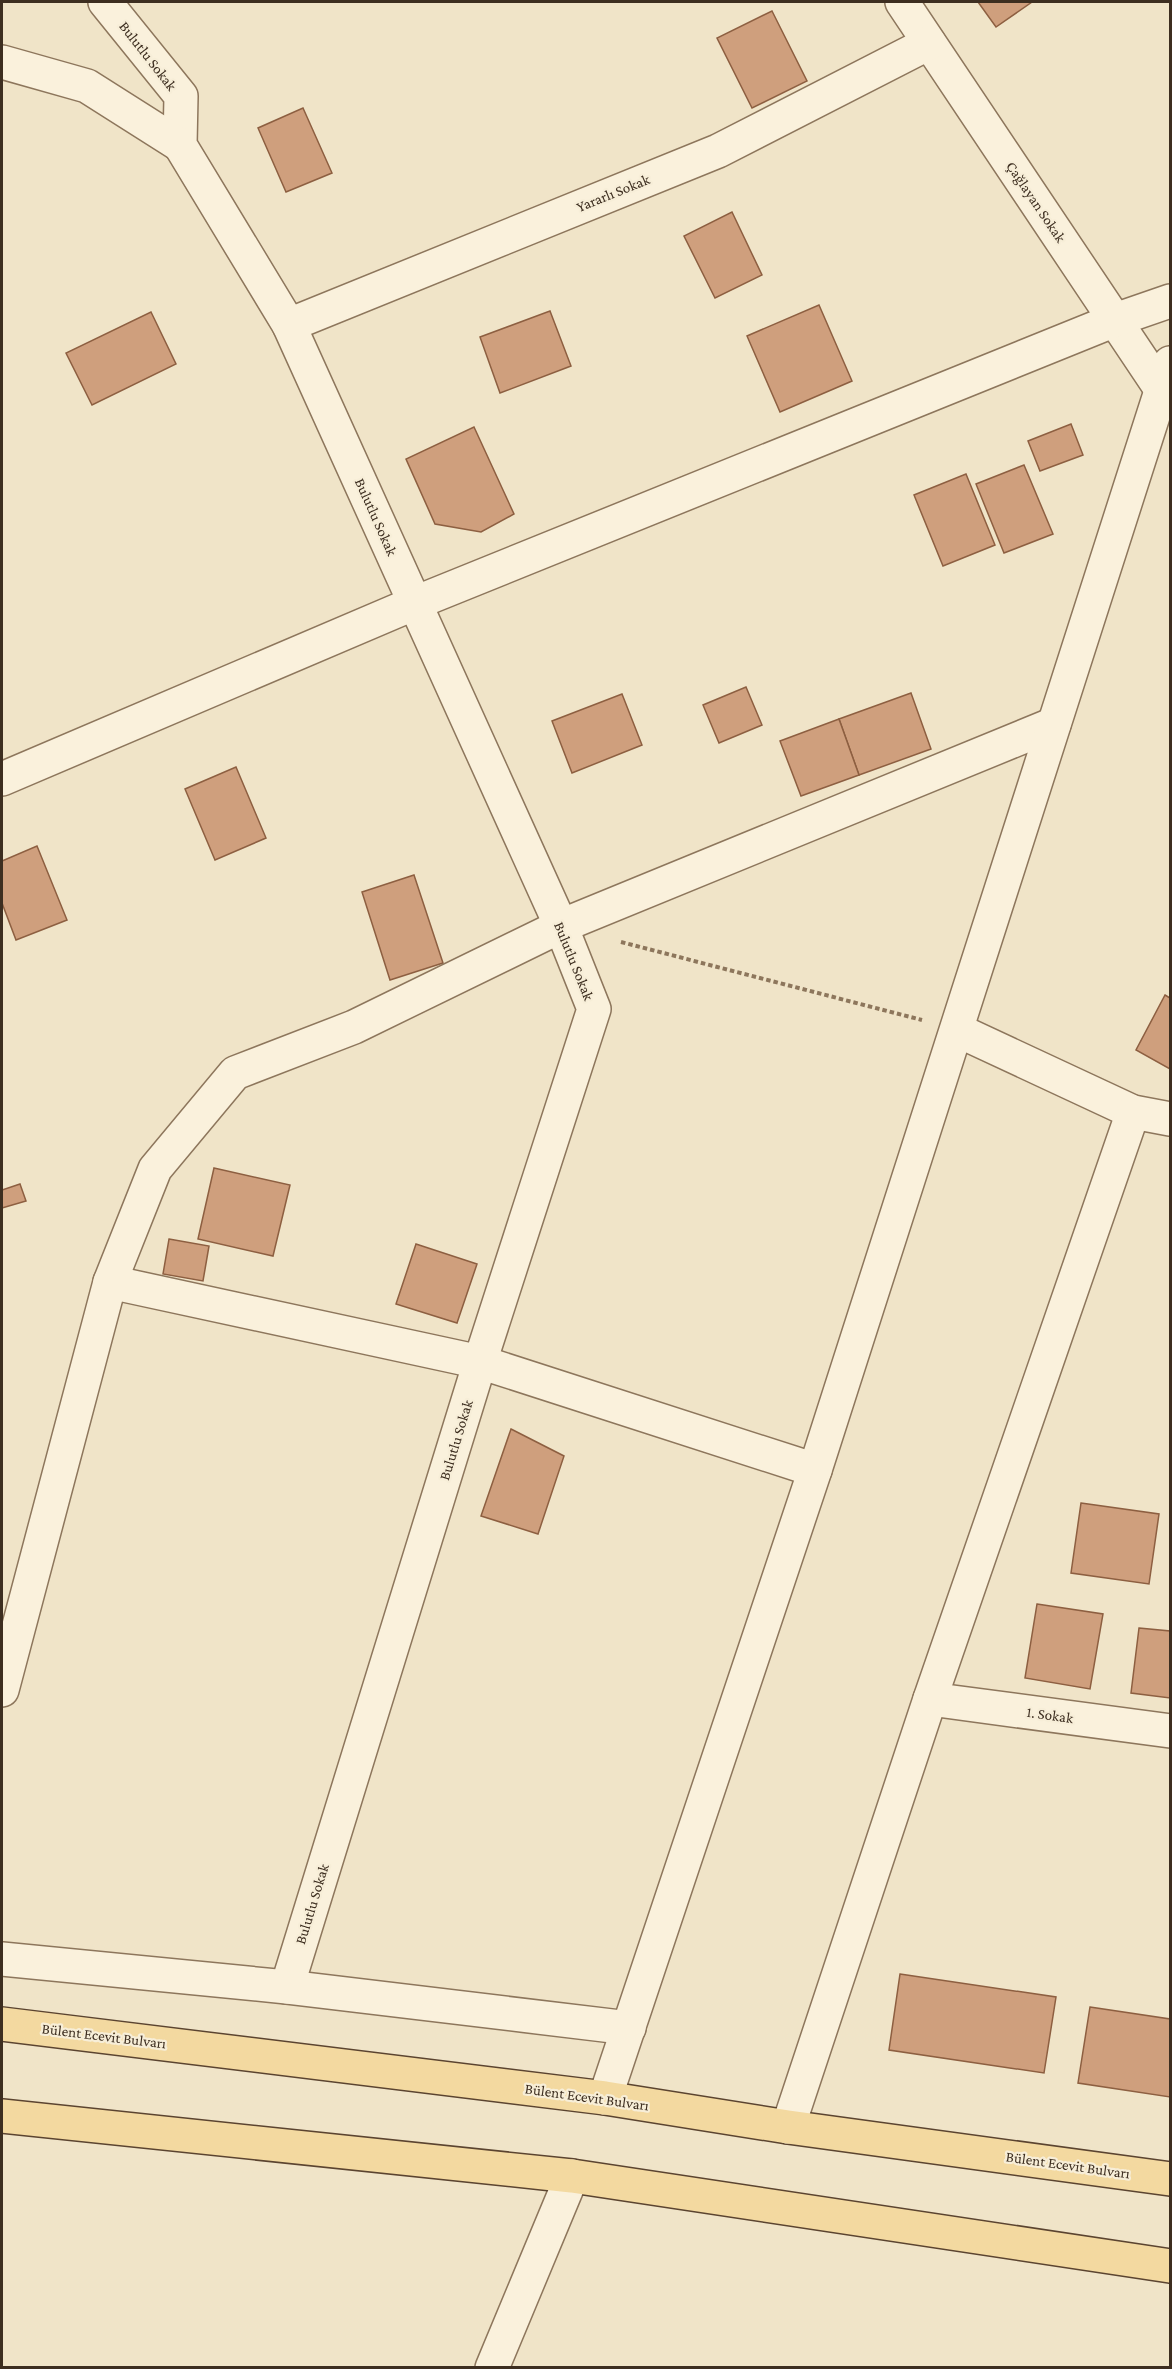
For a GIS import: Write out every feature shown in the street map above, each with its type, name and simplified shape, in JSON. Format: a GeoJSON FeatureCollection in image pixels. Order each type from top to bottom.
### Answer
{"type":"FeatureCollection","features":[{"type":"Feature","properties":{"kind":"main road","name":"Bülent Ecevit Bulvarı"},"geometry":{"type":"LineString","coordinates":[[2,2024],[605,2098],[789,2127],[1170,2179]]}},
{"type":"Feature","properties":{"kind":"main road"},"geometry":{"type":"LineString","coordinates":[[2,2116],[572,2176],[1170,2266]]}},
{"type":"Feature","properties":{"kind":"street","name":"Bulutlu Sokak"},"geometry":{"type":"LineString","coordinates":[[105,2],[181,96],[180,145],[289,325],[561,926],[594,1009],[480,1362],[287,1987]]}},
{"type":"Feature","properties":{"kind":"street","name":"Çağlayan Sokak"},"geometry":{"type":"LineString","coordinates":[[902,2],[1115,320],[1167,385]]}},
{"type":"Feature","properties":{"kind":"street","name":"Yararlı Sokak"},"geometry":{"type":"LineString","coordinates":[[289,325],[718,151],[929,43]]}},
{"type":"Feature","properties":{"kind":"street"},"geometry":{"type":"LineString","coordinates":[[2,62],[87,86],[180,145]]}},
{"type":"Feature","properties":{"kind":"street"},"geometry":{"type":"LineString","coordinates":[[2,779],[415,603],[1115,320],[1170,301]]}},
{"type":"Feature","properties":{"kind":"street"},"geometry":{"type":"LineString","coordinates":[[605,2098],[815,1470],[1054,724],[1167,385]]}},
{"type":"Feature","properties":{"kind":"street"},"geometry":{"type":"LineString","coordinates":[[2,1690],[110,1282],[155,1168],[235,1073],[354,1027],[561,926],[1054,724]]}},
{"type":"Feature","properties":{"kind":"street"},"geometry":{"type":"LineString","coordinates":[[957,1030],[1133,1112],[1170,1119]]}},
{"type":"Feature","properties":{"kind":"street"},"geometry":{"type":"LineString","coordinates":[[789,2127],[930,1699],[1133,1112]]}},
{"type":"Feature","properties":{"kind":"street"},"geometry":{"type":"LineString","coordinates":[[110,1282],[480,1362],[815,1470]]}},
{"type":"Feature","properties":{"kind":"street","name":"1. Sokak"},"geometry":{"type":"LineString","coordinates":[[930,1699],[1170,1731]]}},
{"type":"Feature","properties":{"kind":"street"},"geometry":{"type":"LineString","coordinates":[[2,1959],[287,1987],[629,2028]]}},
{"type":"Feature","properties":{"kind":"street"},"geometry":{"type":"LineString","coordinates":[[492,2367],[572,2176]]}},
{"type":"Feature","properties":{"kind":"path"},"geometry":{"type":"LineString","coordinates":[[618,941],[957,1030]]}},
{"type":"Feature","properties":{"kind":"building"},"geometry":{"type":"Polygon","coordinates":[[[978,2],[1032,2],[996,27],[978,2]]]}},
{"type":"Feature","properties":{"kind":"building"},"geometry":{"type":"Polygon","coordinates":[[[772,11],[807,81],[752,108],[717,38],[772,11]]]}},
{"type":"Feature","properties":{"kind":"building"},"geometry":{"type":"Polygon","coordinates":[[[303,108],[332,173],[286,192],[258,128],[303,108]]]}},
{"type":"Feature","properties":{"kind":"building"},"geometry":{"type":"Polygon","coordinates":[[[732,212],[762,275],[715,298],[684,236],[732,212]]]}},
{"type":"Feature","properties":{"kind":"building"},"geometry":{"type":"Polygon","coordinates":[[[819,305],[852,381],[780,412],[747,336],[819,305]]]}},
{"type":"Feature","properties":{"kind":"building"},"geometry":{"type":"Polygon","coordinates":[[[550,311],[571,366],[500,393],[480,337],[550,311]]]}},
{"type":"Feature","properties":{"kind":"building"},"geometry":{"type":"Polygon","coordinates":[[[151,312],[176,364],[92,405],[66,353],[151,312]]]}},
{"type":"Feature","properties":{"kind":"building"},"geometry":{"type":"Polygon","coordinates":[[[1071,424],[1083,455],[1040,471],[1028,441],[1071,424]]]}},
{"type":"Feature","properties":{"kind":"building"},"geometry":{"type":"Polygon","coordinates":[[[474,427],[514,514],[481,532],[435,524],[406,459],[474,427]]]}},
{"type":"Feature","properties":{"kind":"building"},"geometry":{"type":"Polygon","coordinates":[[[1024,465],[1053,534],[1004,553],[976,484],[1024,465]]]}},
{"type":"Feature","properties":{"kind":"building"},"geometry":{"type":"Polygon","coordinates":[[[966,474],[995,545],[943,566],[914,495],[966,474]]]}},
{"type":"Feature","properties":{"kind":"building"},"geometry":{"type":"Polygon","coordinates":[[[746,687],[762,725],[719,743],[703,705],[746,687]]]}},
{"type":"Feature","properties":{"kind":"building"},"geometry":{"type":"Polygon","coordinates":[[[911,693],[931,749],[859,775],[839,719],[911,693]]]}},
{"type":"Feature","properties":{"kind":"building"},"geometry":{"type":"Polygon","coordinates":[[[622,694],[642,745],[572,773],[552,721],[622,694]]]}},
{"type":"Feature","properties":{"kind":"building"},"geometry":{"type":"Polygon","coordinates":[[[839,719],[859,775],[801,796],[780,741],[839,719]]]}},
{"type":"Feature","properties":{"kind":"building"},"geometry":{"type":"Polygon","coordinates":[[[236,767],[266,838],[215,860],[185,789],[236,767]]]}},
{"type":"Feature","properties":{"kind":"building"},"geometry":{"type":"Polygon","coordinates":[[[37,846],[67,920],[16,940],[2,903],[2,861],[37,846]]]}},
{"type":"Feature","properties":{"kind":"building"},"geometry":{"type":"Polygon","coordinates":[[[414,875],[443,963],[390,980],[362,892],[414,875]]]}},
{"type":"Feature","properties":{"kind":"building"},"geometry":{"type":"Polygon","coordinates":[[[1165,995],[1170,998],[1170,1069],[1136,1050],[1165,995]]]}},
{"type":"Feature","properties":{"kind":"building"},"geometry":{"type":"Polygon","coordinates":[[[214,1168],[290,1185],[273,1256],[198,1239],[214,1168]]]}},
{"type":"Feature","properties":{"kind":"building"},"geometry":{"type":"Polygon","coordinates":[[[20,1184],[26,1201],[2,1208],[2,1190],[20,1184]]]}},
{"type":"Feature","properties":{"kind":"building"},"geometry":{"type":"Polygon","coordinates":[[[169,1239],[209,1246],[203,1281],[163,1274],[169,1239]]]}},
{"type":"Feature","properties":{"kind":"building"},"geometry":{"type":"Polygon","coordinates":[[[416,1244],[477,1264],[457,1323],[396,1304],[416,1244]]]}},
{"type":"Feature","properties":{"kind":"building"},"geometry":{"type":"Polygon","coordinates":[[[511,1429],[564,1456],[538,1534],[481,1516],[511,1429]]]}},
{"type":"Feature","properties":{"kind":"building"},"geometry":{"type":"Polygon","coordinates":[[[1081,1503],[1159,1514],[1149,1584],[1071,1573],[1081,1503]]]}},
{"type":"Feature","properties":{"kind":"building"},"geometry":{"type":"Polygon","coordinates":[[[1037,1604],[1103,1614],[1090,1689],[1025,1678],[1037,1604]]]}},
{"type":"Feature","properties":{"kind":"building"},"geometry":{"type":"Polygon","coordinates":[[[1139,1628],[1170,1631],[1170,1698],[1131,1693],[1139,1628]]]}},
{"type":"Feature","properties":{"kind":"building"},"geometry":{"type":"Polygon","coordinates":[[[900,1974],[1056,1997],[1044,2073],[889,2050],[900,1974]]]}},
{"type":"Feature","properties":{"kind":"building"},"geometry":{"type":"Polygon","coordinates":[[[1090,2007],[1170,2019],[1170,2097],[1078,2083],[1090,2007]]]}}]}
